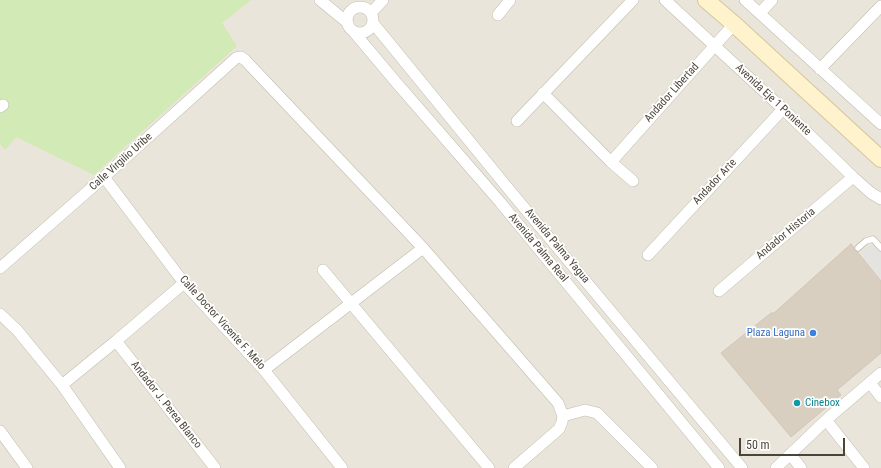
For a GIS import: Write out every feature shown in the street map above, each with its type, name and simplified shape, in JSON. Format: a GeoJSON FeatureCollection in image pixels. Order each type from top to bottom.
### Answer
{"type":"FeatureCollection","features":[{"type":"Feature","properties":{"kind":"main road"},"geometry":{"type":"LineString","coordinates":[[706,0],[881,159]]}},
{"type":"Feature","properties":{"kind":"street","name":"Avenida Palma Real"},"geometry":{"type":"LineString","coordinates":[[320,0],[350,27],[500,202],[719,468]]}},
{"type":"Feature","properties":{"kind":"street"},"geometry":{"type":"LineString","coordinates":[[372,18],[361,4],[354,8],[348,16],[350,27],[361,34],[365,33],[369,30],[372,18],[383,0]]}},
{"type":"Feature","properties":{"kind":"street"},"geometry":{"type":"LineString","coordinates":[[498,15],[510,0]]}},
{"type":"Feature","properties":{"kind":"street"},"geometry":{"type":"LineString","coordinates":[[517,121],[633,0]]}},
{"type":"Feature","properties":{"kind":"street","name":"Avenida Eje 1 Poniente"},"geometry":{"type":"LineString","coordinates":[[665,0],[783,109],[870,193],[881,199]]}},
{"type":"Feature","properties":{"kind":"street"},"geometry":{"type":"LineString","coordinates":[[745,0],[881,124]]}},
{"type":"Feature","properties":{"kind":"street"},"geometry":{"type":"LineString","coordinates":[[760,13],[772,0]]}},
{"type":"Feature","properties":{"kind":"street"},"geometry":{"type":"LineString","coordinates":[[820,69],[881,6]]}},
{"type":"Feature","properties":{"kind":"street","name":"Avenida Palma Yagua"},"geometry":{"type":"LineString","coordinates":[[372,18],[510,192],[742,468]]}},
{"type":"Feature","properties":{"kind":"street","name":"Andador Libertad"},"geometry":{"type":"LineString","coordinates":[[610,162],[734,24]]}},
{"type":"Feature","properties":{"kind":"street","name":"Calle Virgilio Uribe"},"geometry":{"type":"LineString","coordinates":[[0,268],[236,58],[241,57],[423,248]]}},
{"type":"Feature","properties":{"kind":"street"},"geometry":{"type":"LineString","coordinates":[[543,93],[610,162],[633,181]]}},
{"type":"Feature","properties":{"kind":"street","name":"Andador Arte"},"geometry":{"type":"LineString","coordinates":[[648,255],[783,109]]}},
{"type":"Feature","properties":{"kind":"street","name":"Calle Doctor Vicente F. Melo"},"geometry":{"type":"LineString","coordinates":[[104,177],[184,282],[264,370],[342,468]]}},
{"type":"Feature","properties":{"kind":"street","name":"Andador Historia"},"geometry":{"type":"LineString","coordinates":[[718,291],[853,177]]}},
{"type":"Feature","properties":{"kind":"street"},"geometry":{"type":"LineString","coordinates":[[500,202],[510,192]]}},
{"type":"Feature","properties":{"kind":"street"},"geometry":{"type":"LineString","coordinates":[[264,370],[423,248],[558,402],[563,416],[559,429],[514,468]]}},
{"type":"Feature","properties":{"kind":"street"},"geometry":{"type":"LineString","coordinates":[[323,270],[489,468]]}},
{"type":"Feature","properties":{"kind":"street"},"geometry":{"type":"LineString","coordinates":[[62,385],[116,341],[184,282]]}},
{"type":"Feature","properties":{"kind":"street"},"geometry":{"type":"LineString","coordinates":[[0,314],[17,330],[62,385],[120,468]]}},
{"type":"Feature","properties":{"kind":"street","name":"Andador J. Perea Blanco"},"geometry":{"type":"LineString","coordinates":[[116,341],[215,468]]}},
{"type":"Feature","properties":{"kind":"street"},"geometry":{"type":"LineString","coordinates":[[626,354],[638,343]]}},
{"type":"Feature","properties":{"kind":"street"},"geometry":{"type":"LineString","coordinates":[[776,468],[826,420],[881,373]]}},
{"type":"Feature","properties":{"kind":"street"},"geometry":{"type":"LineString","coordinates":[[870,383],[881,397]]}},
{"type":"Feature","properties":{"kind":"street"},"geometry":{"type":"LineString","coordinates":[[563,416],[585,410],[597,413],[652,468]]}},
{"type":"Feature","properties":{"kind":"street"},"geometry":{"type":"LineString","coordinates":[[826,420],[864,468]]}},
{"type":"Feature","properties":{"kind":"street"},"geometry":{"type":"LineString","coordinates":[[0,431],[27,468]]}},
{"type":"Feature","properties":{"kind":"street"},"geometry":{"type":"LineString","coordinates":[[790,454],[801,468]]}},
{"type":"Feature","properties":{"kind":"lane"},"geometry":{"type":"LineString","coordinates":[[858,248],[866,241],[873,239],[881,248]]}},
{"type":"Feature","properties":{"kind":"shaded area"},"geometry":{"type":"Polygon","coordinates":[[[0,0],[881,0],[881,468],[0,468],[0,0]]]}},
{"type":"Feature","properties":{"kind":"shaded area"},"geometry":{"type":"Polygon","coordinates":[[[873,243],[877,248],[881,243],[881,280],[860,253],[873,243]]]}},
{"type":"Feature","properties":{"kind":"green space"},"geometry":{"type":"Polygon","coordinates":[[[0,0],[251,0],[222,23],[237,46],[94,175],[16,137],[5,150],[0,144],[0,0]]]}},
{"type":"Feature","properties":{"kind":"building","name":"Plaza Laguna"},"geometry":{"type":"Polygon","coordinates":[[[851,244],[881,281],[881,353],[837,390],[841,395],[791,437],[721,353],[771,313],[774,313],[851,244]]]}},
{"type":"Feature","properties":{"kind":"place","name":"Plaza Laguna"},"geometry":{"type":"Point","coordinates":[813,333]}},
{"type":"Feature","properties":{"kind":"place","name":"Cinebox"},"geometry":{"type":"Point","coordinates":[797,403]}}]}
